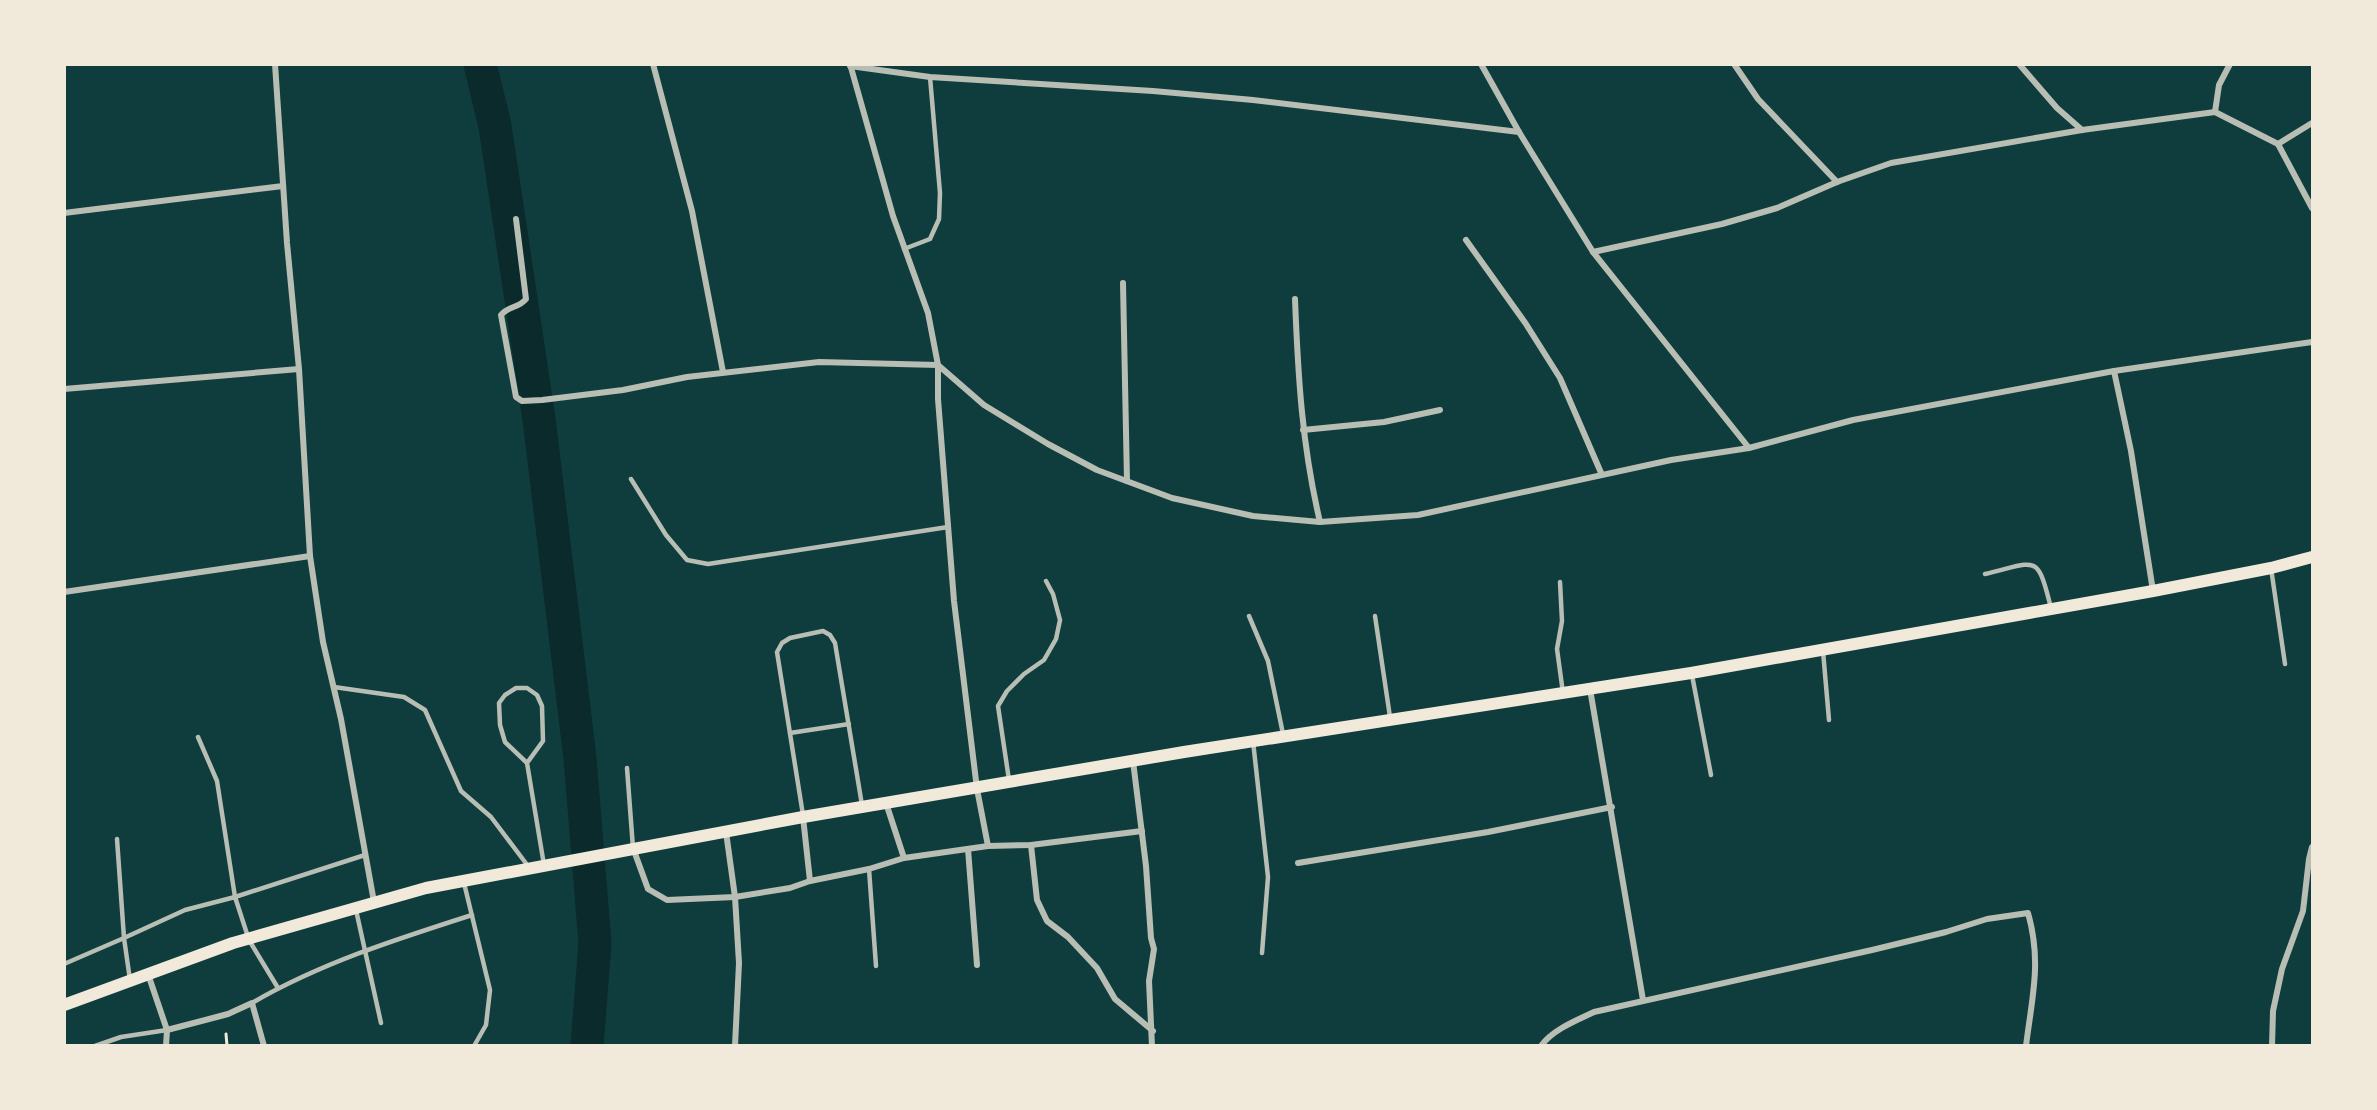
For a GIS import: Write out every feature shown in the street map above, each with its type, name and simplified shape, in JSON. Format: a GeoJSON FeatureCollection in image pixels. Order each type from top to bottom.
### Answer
{"type":"FeatureCollection","features":[{"type":"Feature","properties":{"kind":"main road"},"geometry":{"type":"LineString","coordinates":[[64,1005],[234,944],[355,907],[463,880],[803,817],[1132,761],[1691,673],[2153,591],[2271,568],[2313,557]]}},
{"type":"Feature","properties":{"kind":"street"},"geometry":{"type":"LineString","coordinates":[[275,64],[286,243],[299,369],[310,556],[323,642],[334,687],[374,902]]}},
{"type":"Feature","properties":{"kind":"street"},"geometry":{"type":"LineString","coordinates":[[653,64],[692,211],[711,322],[723,372]]}},
{"type":"Feature","properties":{"kind":"street"},"geometry":{"type":"LineString","coordinates":[[1482,64],[1519,132],[1593,252],[1749,448]]}},
{"type":"Feature","properties":{"kind":"street"},"geometry":{"type":"LineString","coordinates":[[1734,64],[1758,99],[1837,182]]}},
{"type":"Feature","properties":{"kind":"street"},"geometry":{"type":"LineString","coordinates":[[2019,64],[2057,108],[2082,130]]}},
{"type":"Feature","properties":{"kind":"street"},"geometry":{"type":"LineString","coordinates":[[2215,112],[2219,86],[2230,64]]}},
{"type":"Feature","properties":{"kind":"street"},"geometry":{"type":"LineString","coordinates":[[988,846],[977,789],[954,601],[938,399],[938,365],[928,313],[893,216],[850,65],[930,77],[1153,91],[1253,100],[1519,132]]}},
{"type":"Feature","properties":{"kind":"street"},"geometry":{"type":"LineString","coordinates":[[1593,252],[1722,224],[1777,208],[1837,182],[1891,164],[2082,130],[2215,112],[2277,144],[2313,208]]}},
{"type":"Feature","properties":{"kind":"street"},"geometry":{"type":"LineString","coordinates":[[2277,144],[2313,123]]}},
{"type":"Feature","properties":{"kind":"street"},"geometry":{"type":"LineString","coordinates":[[64,213],[284,186]]}},
{"type":"Feature","properties":{"kind":"street"},"geometry":{"type":"LineString","coordinates":[[516,219],[526,299],[521,305],[507,308],[501,315],[516,397],[522,401],[623,390],[687,376],[819,362],[938,365],[984,405],[1097,470],[1172,498],[1253,516],[1320,522],[1418,515],[1671,460],[1749,448],[1852,420],[2114,371],[2313,342]]}},
{"type":"Feature","properties":{"kind":"street"},"geometry":{"type":"LineString","coordinates":[[1466,240],[1526,324],[1560,378],[1602,475]]}},
{"type":"Feature","properties":{"kind":"street"},"geometry":{"type":"LineString","coordinates":[[1123,284],[1127,481]]}},
{"type":"Feature","properties":{"kind":"street"},"geometry":{"type":"LineString","coordinates":[[1295,298],[1303,430],[1320,522]]}},
{"type":"Feature","properties":{"kind":"street"},"geometry":{"type":"LineString","coordinates":[[64,388],[299,369]]}},
{"type":"Feature","properties":{"kind":"street"},"geometry":{"type":"LineString","coordinates":[[2114,371],[2131,451],[2153,591]]}},
{"type":"Feature","properties":{"kind":"street"},"geometry":{"type":"LineString","coordinates":[[1303,430],[1384,423],[1440,410]]}},
{"type":"Feature","properties":{"kind":"street"},"geometry":{"type":"LineString","coordinates":[[64,592],[310,556]]}},
{"type":"Feature","properties":{"kind":"street"},"geometry":{"type":"LineString","coordinates":[[1590,688],[1643,1000]]}},
{"type":"Feature","properties":{"kind":"street"},"geometry":{"type":"LineString","coordinates":[[1132,761],[1154,949],[1149,981],[1152,1046]]}},
{"type":"Feature","properties":{"kind":"street"},"geometry":{"type":"LineString","coordinates":[[886,803],[904,858]]}},
{"type":"Feature","properties":{"kind":"street"},"geometry":{"type":"LineString","coordinates":[[1298,862],[1488,832],[1612,807]]}},
{"type":"Feature","properties":{"kind":"street"},"geometry":{"type":"LineString","coordinates":[[803,817],[810,881]]}},
{"type":"Feature","properties":{"kind":"street"},"geometry":{"type":"LineString","coordinates":[[633,848],[648,889],[667,900],[735,897],[790,888],[904,858],[988,846],[1031,845],[1142,831]]}},
{"type":"Feature","properties":{"kind":"street"},"geometry":{"type":"LineString","coordinates":[[726,832],[735,897],[739,963],[735,1043]]}},
{"type":"Feature","properties":{"kind":"street"},"geometry":{"type":"LineString","coordinates":[[1031,845],[1037,900],[1047,921],[1068,937],[1097,968],[1115,999],[1153,1031]]}},
{"type":"Feature","properties":{"kind":"street"},"geometry":{"type":"LineString","coordinates":[[2272,1046],[2273,1011],[2282,969],[2302,911],[2309,859],[2313,847]]}},
{"type":"Feature","properties":{"kind":"street"},"geometry":{"type":"LineString","coordinates":[[968,849],[976,965]]}},
{"type":"Feature","properties":{"kind":"street"},"geometry":{"type":"LineString","coordinates":[[1541,1046],[1544,1041],[1573,1022],[1594,1012],[1946,933],[1996,917],[2028,913],[2034,934],[2037,967],[2026,1046]]}},
{"type":"Feature","properties":{"kind":"street"},"geometry":{"type":"LineString","coordinates":[[148,973],[167,1030],[166,1046]]}},
{"type":"Feature","properties":{"kind":"street"},"geometry":{"type":"LineString","coordinates":[[167,1030],[228,1014],[252,1003],[264,1046]]}},
{"type":"Feature","properties":{"kind":"lane"},"geometry":{"type":"LineString","coordinates":[[904,249],[930,239],[939,219],[940,194],[930,77]]}},
{"type":"Feature","properties":{"kind":"lane"},"geometry":{"type":"LineString","coordinates":[[631,479],[666,535],[687,560],[708,564],[948,527]]}},
{"type":"Feature","properties":{"kind":"lane"},"geometry":{"type":"LineString","coordinates":[[1985,574],[2030,564],[2038,568],[2043,576],[2051,608]]}},
{"type":"Feature","properties":{"kind":"lane"},"geometry":{"type":"LineString","coordinates":[[2271,568],[2285,664]]}},
{"type":"Feature","properties":{"kind":"lane"},"geometry":{"type":"LineString","coordinates":[[1010,782],[998,706],[1007,691],[1024,674],[1044,660],[1056,639],[1060,620],[1053,594],[1046,581]]}},
{"type":"Feature","properties":{"kind":"lane"},"geometry":{"type":"LineString","coordinates":[[1560,582],[1562,621],[1557,649],[1563,693]]}},
{"type":"Feature","properties":{"kind":"lane"},"geometry":{"type":"LineString","coordinates":[[1249,616],[1268,661],[1283,737]]}},
{"type":"Feature","properties":{"kind":"lane"},"geometry":{"type":"LineString","coordinates":[[1375,616],[1390,720]]}},
{"type":"Feature","properties":{"kind":"lane"},"geometry":{"type":"LineString","coordinates":[[803,817],[777,652],[782,643],[790,638],[823,632],[830,635],[835,643],[862,807]]}},
{"type":"Feature","properties":{"kind":"lane"},"geometry":{"type":"LineString","coordinates":[[1823,649],[1829,720]]}},
{"type":"Feature","properties":{"kind":"lane"},"geometry":{"type":"LineString","coordinates":[[1691,673],[1711,775]]}},
{"type":"Feature","properties":{"kind":"lane"},"geometry":{"type":"LineString","coordinates":[[334,687],[404,697],[425,710],[461,791],[491,817],[529,868]]}},
{"type":"Feature","properties":{"kind":"lane"},"geometry":{"type":"LineString","coordinates":[[527,763],[543,741],[544,720],[537,695],[527,688],[516,688],[505,695],[499,703],[500,725],[505,742],[527,763],[544,865]]}},
{"type":"Feature","properties":{"kind":"lane"},"geometry":{"type":"LineString","coordinates":[[790,733],[849,724]]}},
{"type":"Feature","properties":{"kind":"lane"},"geometry":{"type":"LineString","coordinates":[[198,737],[217,781],[235,897],[249,940],[278,988]]}},
{"type":"Feature","properties":{"kind":"lane"},"geometry":{"type":"LineString","coordinates":[[1253,741],[1268,877],[1262,953]]}},
{"type":"Feature","properties":{"kind":"lane"},"geometry":{"type":"LineString","coordinates":[[627,768],[633,848]]}},
{"type":"Feature","properties":{"kind":"lane"},"geometry":{"type":"LineString","coordinates":[[117,839],[124,938],[130,980]]}},
{"type":"Feature","properties":{"kind":"lane"},"geometry":{"type":"LineString","coordinates":[[64,964],[185,910],[235,897],[365,855]]}},
{"type":"Feature","properties":{"kind":"lane"},"geometry":{"type":"LineString","coordinates":[[869,869],[876,966]]}},
{"type":"Feature","properties":{"kind":"lane"},"geometry":{"type":"LineString","coordinates":[[463,880],[490,990],[486,1025],[474,1046]]}},
{"type":"Feature","properties":{"kind":"lane"},"geometry":{"type":"LineString","coordinates":[[355,907],[381,1023]]}},
{"type":"Feature","properties":{"kind":"lane"},"geometry":{"type":"LineString","coordinates":[[252,1003],[278,988],[364,950],[472,915]]}},
{"type":"Feature","properties":{"kind":"lane"},"geometry":{"type":"LineString","coordinates":[[95,1046],[121,1038],[167,1030]]}},
{"type":"Feature","properties":{"kind":"path"},"geometry":{"type":"LineString","coordinates":[[226,1034],[227,1046]]}},
{"type":"Feature","properties":{"kind":"waterway"},"geometry":{"type":"LineString","coordinates":[[480,64],[495,126],[539,419],[580,758],[595,943],[587,1046]]}}]}
